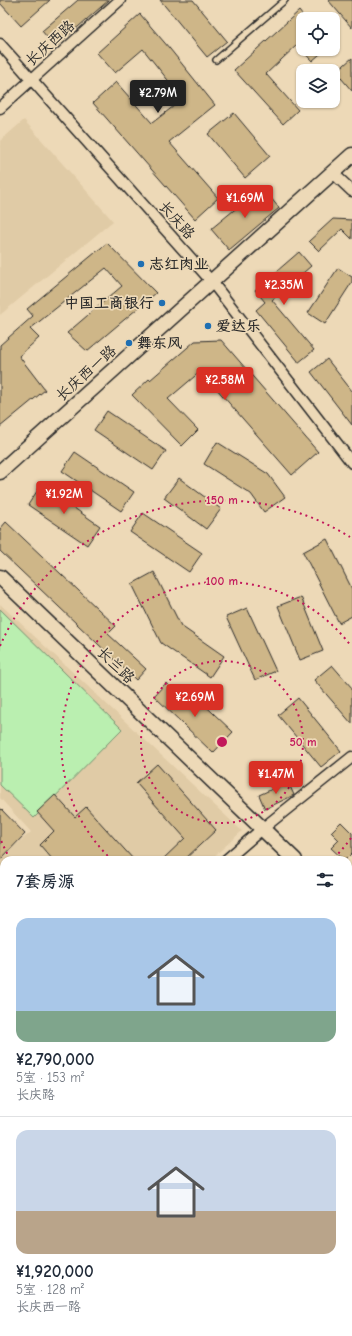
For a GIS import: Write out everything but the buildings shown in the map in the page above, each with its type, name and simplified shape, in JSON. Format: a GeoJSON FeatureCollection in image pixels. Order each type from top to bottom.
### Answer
{"type":"FeatureCollection","features":[{"type":"Feature","properties":{"kind":"main road","name":"长庆西一路"},"geometry":{"type":"LineString","coordinates":[[0,472],[352,155]]}},
{"type":"Feature","properties":{"kind":"main road","name":"长兰路"},"geometry":{"type":"LineString","coordinates":[[0,577],[291,856]]}},
{"type":"Feature","properties":{"kind":"street","name":"长庆西路"},"geometry":{"type":"LineString","coordinates":[[0,108],[120,0]]}},
{"type":"Feature","properties":{"kind":"street","name":"长庆路"},"geometry":{"type":"LineString","coordinates":[[0,44],[212,282],[352,463]]}},
{"type":"Feature","properties":{"kind":"street"},"geometry":{"type":"LineString","coordinates":[[333,173],[352,191]]}},
{"type":"Feature","properties":{"kind":"street"},"geometry":{"type":"LineString","coordinates":[[231,856],[352,757]]}},
{"type":"Feature","properties":{"kind":"lane"},"geometry":{"type":"LineString","coordinates":[[216,60],[285,0]]}},
{"type":"Feature","properties":{"kind":"shaded area"},"geometry":{"type":"Polygon","coordinates":[[[24,120],[113,221],[0,315],[0,141],[24,120]]]}},
{"type":"Feature","properties":{"kind":"shaded area"},"geometry":{"type":"Polygon","coordinates":[[[0,604],[242,831],[214,856],[2,856],[31,832],[0,798],[0,604]]]}},
{"type":"Feature","properties":{"kind":"green space"},"geometry":{"type":"Polygon","coordinates":[[[0,609],[122,729],[34,818],[0,785],[0,609]]]}},
{"type":"Feature","properties":{"kind":"place","name":"志红肉业"},"geometry":{"type":"Point","coordinates":[141,264]}},
{"type":"Feature","properties":{"kind":"place","name":"中国工商银行"},"geometry":{"type":"Point","coordinates":[162,303]}},
{"type":"Feature","properties":{"kind":"place","name":"爱达乐"},"geometry":{"type":"Point","coordinates":[208,326]}},
{"type":"Feature","properties":{"kind":"place","name":"舞东风"},"geometry":{"type":"Point","coordinates":[129,343]}}]}
